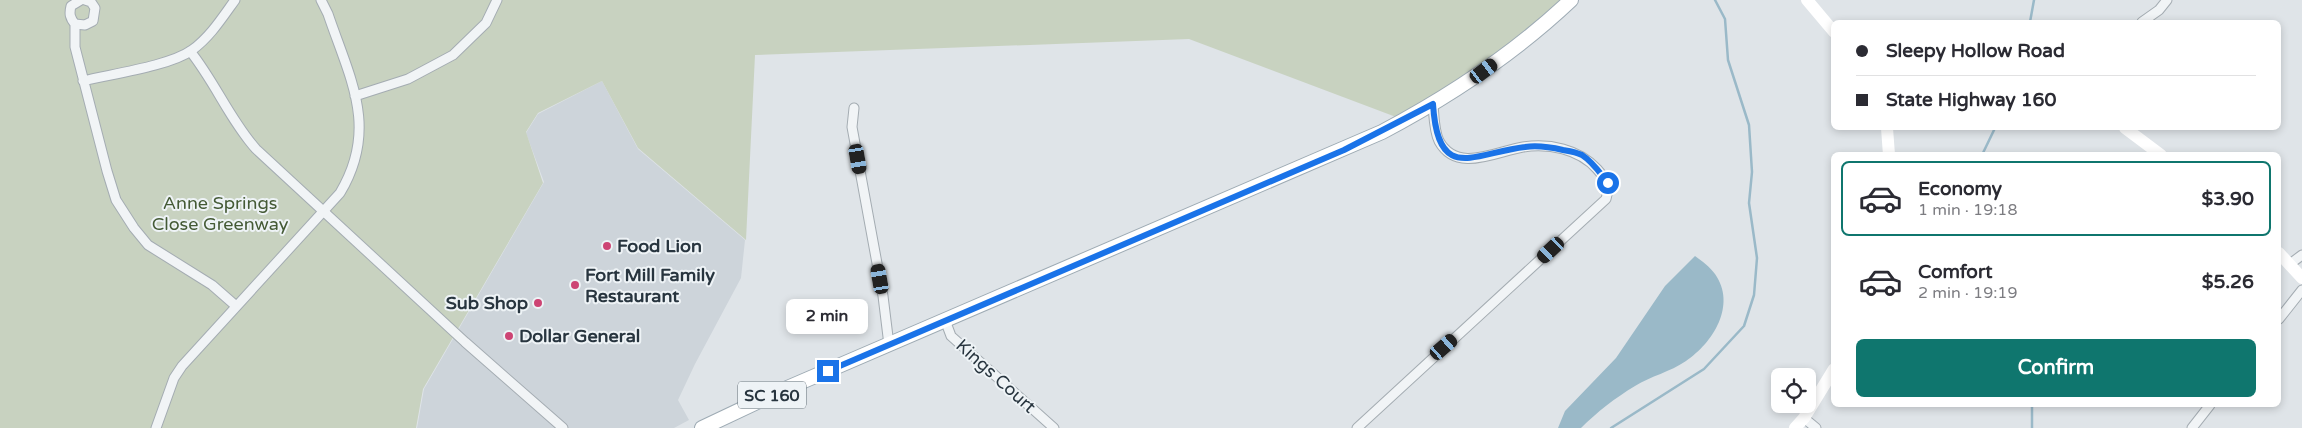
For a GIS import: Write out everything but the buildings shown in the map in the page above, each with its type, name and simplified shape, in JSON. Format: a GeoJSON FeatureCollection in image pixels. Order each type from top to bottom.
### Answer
{"type":"FeatureCollection","features":[{"type":"Feature","properties":{"kind":"main road","name":"SC 160"},"geometry":{"type":"LineString","coordinates":[[702,428],[778,392],[889,346],[944,320],[1344,150],[1433,104],[1484,71],[1571,0]]}},
{"type":"Feature","properties":{"kind":"main road"},"geometry":{"type":"LineString","coordinates":[[1807,0],[1831,28]]}},
{"type":"Feature","properties":{"kind":"main road"},"geometry":{"type":"LineString","coordinates":[[1887,130],[1889,152]]}},
{"type":"Feature","properties":{"kind":"main road"},"geometry":{"type":"LineString","coordinates":[[2129,130],[2156,152]]}},
{"type":"Feature","properties":{"kind":"main road"},"geometry":{"type":"LineString","coordinates":[[2281,255],[2302,278]]}},
{"type":"Feature","properties":{"kind":"main road"},"geometry":{"type":"LineString","coordinates":[[1795,428],[1804,418],[1831,374]]}},
{"type":"Feature","properties":{"kind":"street"},"geometry":{"type":"LineString","coordinates":[[81,0],[71,6],[70,13],[71,19],[75,24],[75,46],[116,200],[134,228],[148,245],[212,285],[236,306]]}},
{"type":"Feature","properties":{"kind":"street"},"geometry":{"type":"LineString","coordinates":[[75,24],[85,25],[93,21],[95,8],[91,2],[85,0]]}},
{"type":"Feature","properties":{"kind":"street"},"geometry":{"type":"LineString","coordinates":[[83,81],[160,62],[190,51],[217,27],[235,0]]}},
{"type":"Feature","properties":{"kind":"street"},"geometry":{"type":"LineString","coordinates":[[156,428],[174,378],[182,366],[340,193],[349,177],[357,155],[360,129],[355,96],[328,14],[321,0]]}},
{"type":"Feature","properties":{"kind":"street"},"geometry":{"type":"LineString","coordinates":[[355,96],[408,79],[453,55],[486,23],[497,0]]}},
{"type":"Feature","properties":{"kind":"street"},"geometry":{"type":"LineString","coordinates":[[2145,20],[2159,10],[2167,0]]}},
{"type":"Feature","properties":{"kind":"street"},"geometry":{"type":"LineString","coordinates":[[190,51],[203,68],[245,137],[464,342],[563,428]]}},
{"type":"Feature","properties":{"kind":"street"},"geometry":{"type":"LineString","coordinates":[[1357,428],[1599,206],[1606,199],[1609,191],[1608,183],[1597,168],[1575,152],[1535,146],[1468,159],[1449,153],[1437,136],[1433,104]]}},
{"type":"Feature","properties":{"kind":"street"},"geometry":{"type":"LineString","coordinates":[[854,108],[852,127],[883,296],[889,346]]}},
{"type":"Feature","properties":{"kind":"street"},"geometry":{"type":"LineString","coordinates":[[2290,264],[2302,255]]}},
{"type":"Feature","properties":{"kind":"street"},"geometry":{"type":"LineString","coordinates":[[2281,316],[2302,290]]}},
{"type":"Feature","properties":{"kind":"street","name":"Kings Court"},"geometry":{"type":"LineString","coordinates":[[944,320],[951,336],[1054,428]]}},
{"type":"Feature","properties":{"kind":"street"},"geometry":{"type":"LineString","coordinates":[[2192,428],[2208,407]]}},
{"type":"Feature","properties":{"kind":"street"},"geometry":{"type":"LineString","coordinates":[[1804,418],[1816,428]]}},
{"type":"Feature","properties":{"kind":"shaded area"},"geometry":{"type":"Polygon","coordinates":[[[602,81],[638,149],[745,240],[741,278],[678,400],[689,420],[674,428],[417,428],[424,389],[544,182],[526,133],[538,114],[602,81]]]}},
{"type":"Feature","properties":{"kind":"green space","name":"Anne Springs Close Greenway"},"geometry":{"type":"Polygon","coordinates":[[[0,0],[1562,0],[1481,67],[1396,117],[1189,39],[755,55],[746,240],[638,148],[602,81],[538,113],[526,132],[543,183],[423,389],[416,428],[0,428],[0,0]]]}},
{"type":"Feature","properties":{"kind":"water"},"geometry":{"type":"Polygon","coordinates":[[[1695,256],[1715,274],[1724,298],[1723,310],[1713,334],[1686,361],[1620,395],[1581,428],[1558,428],[1565,411],[1616,358],[1665,286],[1695,256]]]}},
{"type":"Feature","properties":{"kind":"waterway"},"geometry":{"type":"LineString","coordinates":[[1611,428],[1704,369],[1744,326],[1754,295],[1757,258],[1749,203],[1752,172],[1749,125],[1728,60],[1725,19],[1715,0]]}},
{"type":"Feature","properties":{"kind":"waterway"},"geometry":{"type":"LineString","coordinates":[[2030,20],[2034,0]]}},
{"type":"Feature","properties":{"kind":"waterway"},"geometry":{"type":"LineString","coordinates":[[1983,152],[1994,130]]}},
{"type":"Feature","properties":{"kind":"waterway"},"geometry":{"type":"LineString","coordinates":[[2032,407],[2032,428]]}},
{"type":"Feature","properties":{"kind":"place","name":"Food Lion"},"geometry":{"type":"Point","coordinates":[607,246]}},
{"type":"Feature","properties":{"kind":"place","name":"Fort Mill Family Restaurant"},"geometry":{"type":"Point","coordinates":[575,285]}},
{"type":"Feature","properties":{"kind":"place","name":"Sub Shop"},"geometry":{"type":"Point","coordinates":[538,303]}},
{"type":"Feature","properties":{"kind":"place","name":"Dollar General"},"geometry":{"type":"Point","coordinates":[509,336]}},
{"type":"Feature","properties":{"kind":"route"},"geometry":{"type":"LineString","coordinates":[[828,371],[1344,150],[1433,104],[1437,136],[1442,146],[1449,153],[1468,159],[1481,158],[1524,147],[1549,147],[1581,155],[1597,168],[1608,183]]}}]}
